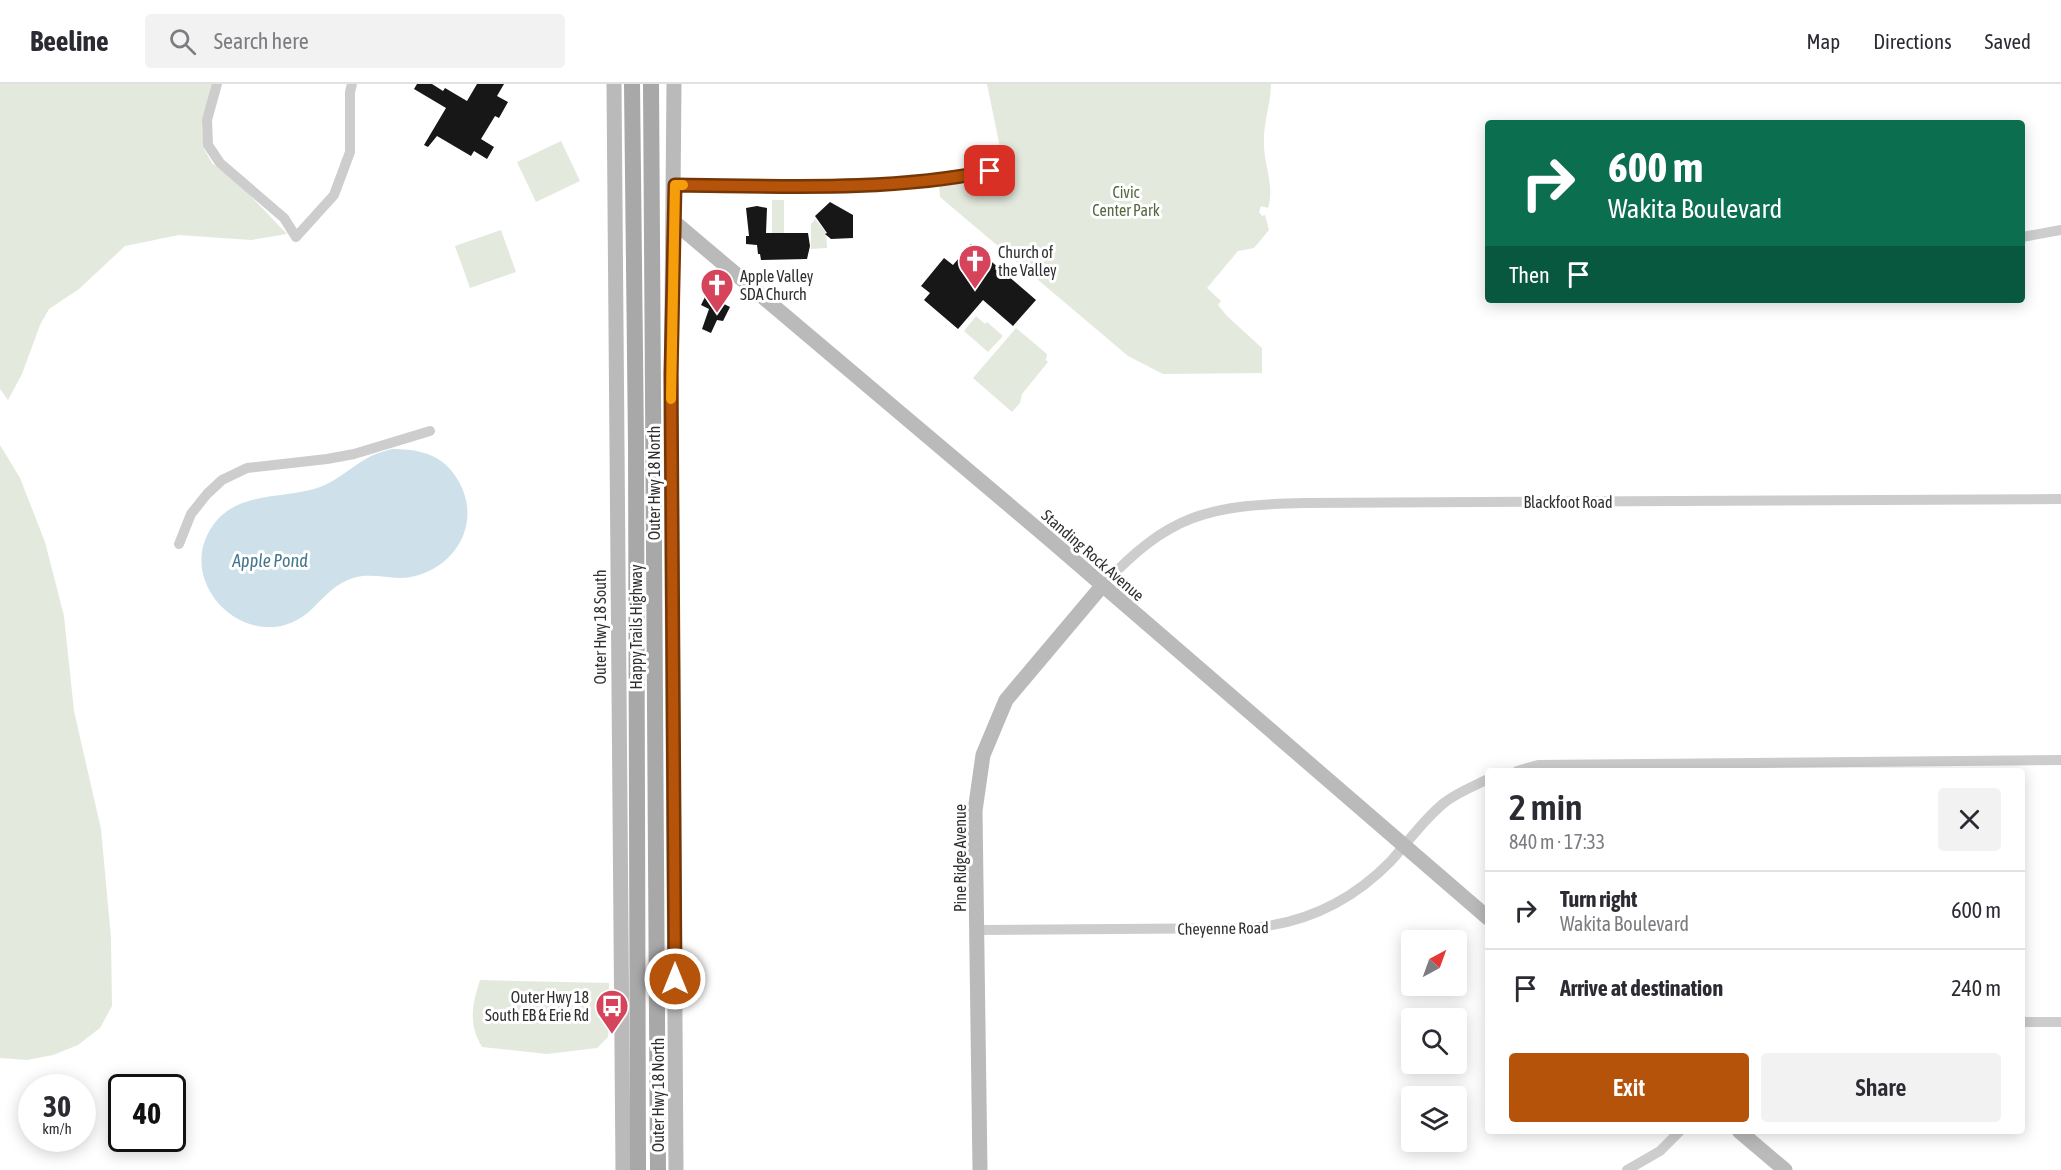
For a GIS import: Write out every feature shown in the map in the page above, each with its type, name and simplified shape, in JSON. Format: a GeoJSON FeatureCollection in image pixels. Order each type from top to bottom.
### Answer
{"type":"FeatureCollection","features":[{"type":"Feature","properties":{"kind":"main road","name":"Happy Trails Highway"},"geometry":{"type":"LineString","coordinates":[[632,84],[636,445],[638,1170]]}},
{"type":"Feature","properties":{"kind":"main road","name":"Happy Trails Highway"},"geometry":{"type":"LineString","coordinates":[[651,84],[658,1170]]}},
{"type":"Feature","properties":{"kind":"street"},"geometry":{"type":"LineString","coordinates":[[217,84],[207,120],[208,145],[213,155],[284,218],[296,237],[334,195],[350,152],[352,84]]}},
{"type":"Feature","properties":{"kind":"street","name":"Outer Hwy 18 South"},"geometry":{"type":"LineString","coordinates":[[614,84],[623,1170]]}},
{"type":"Feature","properties":{"kind":"street","name":"Outer Hwy 18 North"},"geometry":{"type":"LineString","coordinates":[[674,84],[675,185],[671,430],[676,1170]]}},
{"type":"Feature","properties":{"kind":"street"},"geometry":{"type":"LineString","coordinates":[[675,185],[849,186],[946,180],[990,171]]}},
{"type":"Feature","properties":{"kind":"street","name":"Standing Rock Avenue"},"geometry":{"type":"LineString","coordinates":[[673,221],[1485,915]]}},
{"type":"Feature","properties":{"kind":"street"},"geometry":{"type":"LineString","coordinates":[[2025,236],[2061,230]]}},
{"type":"Feature","properties":{"kind":"street"},"geometry":{"type":"LineString","coordinates":[[179,544],[190,514],[207,494],[222,480],[247,468],[354,454],[430,431]]}},
{"type":"Feature","properties":{"kind":"street","name":"Blackfoot Road"},"geometry":{"type":"LineString","coordinates":[[1102,586],[1127,559],[1183,520],[1232,506],[1304,503],[2061,499]]}},
{"type":"Feature","properties":{"kind":"street","name":"Pine Ridge Avenue"},"geometry":{"type":"LineString","coordinates":[[980,1170],[979,930],[975,811],[983,755],[1006,700],[1102,586]]}},
{"type":"Feature","properties":{"kind":"street"},"geometry":{"type":"LineString","coordinates":[[1527,768],[1538,765],[2061,760]]}},
{"type":"Feature","properties":{"kind":"street","name":"Cheyenne Road"},"geometry":{"type":"LineString","coordinates":[[979,930],[1277,926],[1314,914],[1353,893],[1374,877],[1444,803],[1485,780]]}},
{"type":"Feature","properties":{"kind":"street"},"geometry":{"type":"LineString","coordinates":[[2025,1022],[2061,1022]]}},
{"type":"Feature","properties":{"kind":"street"},"geometry":{"type":"LineString","coordinates":[[1627,1170],[1660,1151],[1677,1134]]}},
{"type":"Feature","properties":{"kind":"street"},"geometry":{"type":"LineString","coordinates":[[1743,1134],[1785,1170]]}},
{"type":"Feature","properties":{"kind":"green space"},"geometry":{"type":"Polygon","coordinates":[[[0,84],[213,84],[202,127],[204,149],[212,163],[246,191],[287,234],[251,240],[179,235],[125,246],[79,289],[49,309],[40,325],[22,374],[8,400],[0,389],[0,84]]]}},
{"type":"Feature","properties":{"kind":"green space","name":"Civic Center Park"},"geometry":{"type":"Polygon","coordinates":[[[987,84],[1271,84],[1264,136],[1270,200],[1268,208],[1261,206],[1259,212],[1262,216],[1265,215],[1269,230],[1254,248],[1238,251],[1207,288],[1221,301],[1218,305],[1227,316],[1262,348],[1262,373],[1163,374],[1128,356],[940,197],[939,185],[1005,172],[987,84]]]}},
{"type":"Feature","properties":{"kind":"green space"},"geometry":{"type":"Polygon","coordinates":[[[561,141],[580,181],[536,202],[517,162],[561,141]]]}},
{"type":"Feature","properties":{"kind":"green space"},"geometry":{"type":"Polygon","coordinates":[[[772,200],[784,200],[784,233],[772,233],[772,200]]]}},
{"type":"Feature","properties":{"kind":"green space"},"geometry":{"type":"Polygon","coordinates":[[[815,219],[826,232],[827,248],[811,249],[811,224],[815,219]]]}},
{"type":"Feature","properties":{"kind":"green space"},"geometry":{"type":"Polygon","coordinates":[[[501,230],[516,272],[470,288],[455,246],[501,230]]]}},
{"type":"Feature","properties":{"kind":"green space"},"geometry":{"type":"Polygon","coordinates":[[[976,316],[1003,336],[988,352],[964,331],[976,316]]]}},
{"type":"Feature","properties":{"kind":"green space"},"geometry":{"type":"Polygon","coordinates":[[[1016,328],[1047,354],[1048,362],[1022,394],[1020,403],[1012,412],[973,378],[1016,328]]]}},
{"type":"Feature","properties":{"kind":"green space"},"geometry":{"type":"Polygon","coordinates":[[[0,445],[20,478],[45,542],[64,616],[74,711],[101,829],[111,938],[112,1006],[100,1028],[78,1045],[53,1055],[27,1060],[0,1058],[0,445]]]}},
{"type":"Feature","properties":{"kind":"green space"},"geometry":{"type":"Polygon","coordinates":[[[480,980],[609,983],[608,1037],[597,1048],[547,1054],[482,1047],[473,1022],[475,998],[480,980]]]}},
{"type":"Feature","properties":{"kind":"water","name":"Apple Pond"},"geometry":{"type":"Polygon","coordinates":[[[392,449],[431,455],[450,469],[461,485],[466,502],[467,519],[464,535],[456,549],[444,561],[429,571],[411,577],[360,576],[347,580],[331,590],[313,608],[290,623],[266,627],[243,621],[223,608],[209,589],[202,567],[204,543],[218,519],[228,510],[240,504],[320,487],[371,456],[392,449]]]}},
{"type":"Feature","properties":{"kind":"building"},"geometry":{"type":"Polygon","coordinates":[[[417,84],[432,84],[443,91],[445,88],[467,101],[477,84],[504,84],[497,96],[508,102],[499,118],[495,116],[481,139],[494,147],[487,159],[474,151],[471,156],[437,136],[428,147],[424,145],[446,108],[414,89],[417,84]]]}},
{"type":"Feature","properties":{"kind":"building"},"geometry":{"type":"Polygon","coordinates":[[[830,202],[853,215],[853,238],[831,239],[825,234],[827,233],[815,216],[830,202]]]}},
{"type":"Feature","properties":{"kind":"building"},"geometry":{"type":"Polygon","coordinates":[[[757,206],[767,208],[766,233],[808,233],[810,246],[807,259],[761,260],[757,245],[746,244],[746,236],[749,236],[746,208],[757,206]]]}},
{"type":"Feature","properties":{"kind":"building","name":"Church of the Valley"},"geometry":{"type":"Polygon","coordinates":[[[971,244],[1036,300],[1013,326],[983,300],[958,329],[924,300],[930,293],[921,286],[944,258],[953,265],[971,244]]]}},
{"type":"Feature","properties":{"kind":"building","name":"Apple Valley SDA Church"},"geometry":{"type":"Polygon","coordinates":[[[705,297],[714,301],[715,299],[723,301],[722,303],[730,307],[723,321],[717,320],[711,333],[702,329],[709,309],[701,305],[705,297]]]}},
{"type":"Feature","properties":{"kind":"slow traffic"},"geometry":{"type":"LineString","coordinates":[[671,399],[675,185],[683,185]]}},
{"type":"Feature","properties":{"kind":"place","name":"Church of the Valley"},"geometry":{"type":"Point","coordinates":[975,290]}},
{"type":"Feature","properties":{"kind":"place","name":"Apple Valley SDA Church"},"geometry":{"type":"Point","coordinates":[717,314]}},
{"type":"Feature","properties":{"kind":"place","name":"Outer Hwy 18 South EB & Erie Rd"},"geometry":{"type":"Point","coordinates":[612,1035]}},
{"type":"Feature","properties":{"kind":"route"},"geometry":{"type":"LineString","coordinates":[[675,979],[671,374],[675,185],[849,186],[946,180],[990,171]]}}]}
